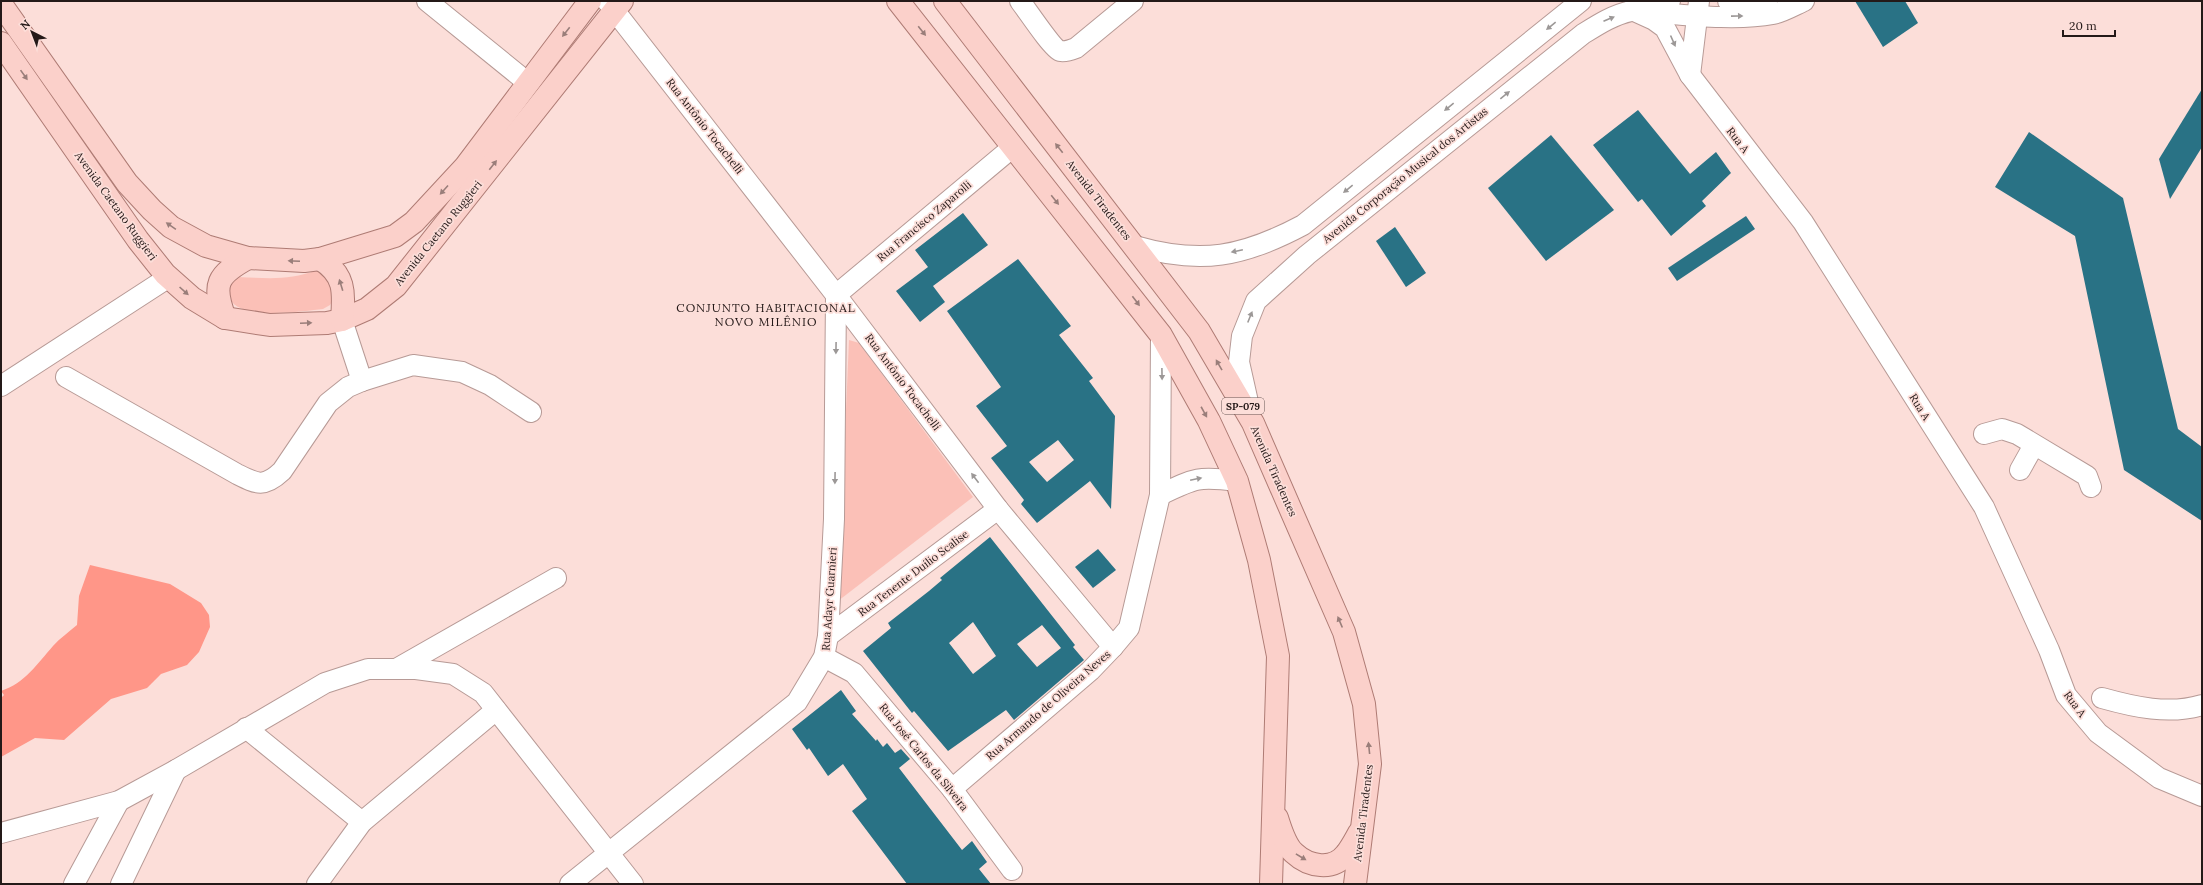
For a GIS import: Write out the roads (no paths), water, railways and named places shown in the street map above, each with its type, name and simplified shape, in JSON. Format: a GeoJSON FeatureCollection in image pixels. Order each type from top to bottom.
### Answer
{"type":"FeatureCollection","features":[{"type":"Feature","properties":{"kind":"main road","name":"Avenida Caetano Ruggieri"},"geometry":{"type":"LineString","coordinates":[[1,4],[127,183],[152,210],[171,226],[206,246],[248,258],[304,261],[320,259],[395,236],[414,222],[465,167],[527,82],[590,1]]}},
{"type":"Feature","properties":{"kind":"main road","name":"SP-079"},"geometry":{"type":"LineString","coordinates":[[898,1],[1161,335],[1209,421],[1237,481],[1259,560],[1278,656],[1275,813],[1271,884]]}},
{"type":"Feature","properties":{"kind":"main road","name":"Avenida Tiradentes"},"geometry":{"type":"LineString","coordinates":[[945,1],[1199,331],[1253,423],[1344,632],[1364,704],[1370,764],[1355,884]]}},
{"type":"Feature","properties":{"kind":"main road","name":"Avenida Caetano Ruggieri"},"geometry":{"type":"LineString","coordinates":[[1,43],[138,240],[169,277],[192,298],[225,318],[270,325],[327,323],[342,320],[367,309],[396,286],[615,4]]}},
{"type":"Feature","properties":{"kind":"main road"},"geometry":{"type":"LineString","coordinates":[[225,318],[218,299],[217,287],[221,276],[232,267],[248,258]]}},
{"type":"Feature","properties":{"kind":"main road"},"geometry":{"type":"LineString","coordinates":[[320,259],[332,267],[343,288],[342,320]]}},
{"type":"Feature","properties":{"kind":"main road"},"geometry":{"type":"LineString","coordinates":[[1275,813],[1285,841],[1294,853],[1318,866],[1333,865],[1346,855],[1361,830]]}},
{"type":"Feature","properties":{"kind":"street"},"geometry":{"type":"LineString","coordinates":[[427,1],[527,82]]}},
{"type":"Feature","properties":{"kind":"street"},"geometry":{"type":"LineString","coordinates":[[1020,1],[1052,44],[1060,50],[1066,51],[1076,48],[1133,1]]}},
{"type":"Feature","properties":{"kind":"street"},"geometry":{"type":"LineString","coordinates":[[1135,246],[1161,253],[1209,257],[1257,247],[1289,233],[1303,225],[1581,1]]}},
{"type":"Feature","properties":{"kind":"street","name":"Avenida Corporação Musical dos Artistas"},"geometry":{"type":"LineString","coordinates":[[1253,423],[1239,362],[1242,336],[1256,300],[1307,255],[1583,34],[1628,6],[1663,6],[1670,1]]}},
{"type":"Feature","properties":{"kind":"street"},"geometry":{"type":"LineString","coordinates":[[1728,1],[1798,3]]}},
{"type":"Feature","properties":{"kind":"street"},"geometry":{"type":"LineString","coordinates":[[1628,6],[1774,14],[1798,3]]}},
{"type":"Feature","properties":{"kind":"street","name":"Rua Antônio Tocachelli"},"geometry":{"type":"LineString","coordinates":[[615,4],[998,509],[1113,647]]}},
{"type":"Feature","properties":{"kind":"street","name":"Rua A"},"geometry":{"type":"LineString","coordinates":[[1628,6],[1654,20],[1665,28],[1690,75],[1803,222],[1984,507],[2049,650],[2066,695],[2098,733],[2159,778],[2202,796]]}},
{"type":"Feature","properties":{"kind":"street"},"geometry":{"type":"LineString","coordinates":[[1690,75],[1698,9]]}},
{"type":"Feature","properties":{"kind":"street","name":"Rua Francisco Zaparolli"},"geometry":{"type":"LineString","coordinates":[[836,295],[1013,147]]}},
{"type":"Feature","properties":{"kind":"street"},"geometry":{"type":"LineString","coordinates":[[1289,233],[1307,255]]}},
{"type":"Feature","properties":{"kind":"street"},"geometry":{"type":"LineString","coordinates":[[1,386],[169,277]]}},
{"type":"Feature","properties":{"kind":"street","name":"Rua Adayr Guarnieri"},"geometry":{"type":"LineString","coordinates":[[570,884],[796,702],[824,658],[828,636],[834,519],[836,295]]}},
{"type":"Feature","properties":{"kind":"street"},"geometry":{"type":"LineString","coordinates":[[342,320],[362,381]]}},
{"type":"Feature","properties":{"kind":"street","name":"Rua Armando de Oliveira Neves"},"geometry":{"type":"LineString","coordinates":[[952,789],[1090,671],[1129,628],[1160,495],[1161,335]]}},
{"type":"Feature","properties":{"kind":"street"},"geometry":{"type":"LineString","coordinates":[[66,377],[237,474],[255,482],[264,484],[273,480],[282,471],[328,403],[348,387],[413,365],[462,372],[490,385],[531,412]]}},
{"type":"Feature","properties":{"kind":"street"},"geometry":{"type":"LineString","coordinates":[[1984,434],[2002,429],[2016,434],[2087,476],[2091,487]]}},
{"type":"Feature","properties":{"kind":"street"},"geometry":{"type":"LineString","coordinates":[[2020,470],[2034,445]]}},
{"type":"Feature","properties":{"kind":"street"},"geometry":{"type":"LineString","coordinates":[[1160,495],[1190,480],[1206,477],[1237,481]]}},
{"type":"Feature","properties":{"kind":"street","name":"Rua Tenente Duilio Scalise"},"geometry":{"type":"LineString","coordinates":[[828,636],[998,509]]}},
{"type":"Feature","properties":{"kind":"street"},"geometry":{"type":"LineString","coordinates":[[396,669],[556,578]]}},
{"type":"Feature","properties":{"kind":"street","name":"Rua José Carlos da Silveira"},"geometry":{"type":"LineString","coordinates":[[824,658],[854,673],[952,789],[1012,870]]}},
{"type":"Feature","properties":{"kind":"street"},"geometry":{"type":"LineString","coordinates":[[1,833],[119,801],[176,770],[325,683],[368,669],[416,669],[453,674],[483,693],[607,853],[633,884]]}},
{"type":"Feature","properties":{"kind":"street"},"geometry":{"type":"LineString","coordinates":[[2102,698],[2140,708],[2189,709],[2202,705]]}},
{"type":"Feature","properties":{"kind":"street"},"geometry":{"type":"LineString","coordinates":[[317,884],[362,822],[496,710]]}},
{"type":"Feature","properties":{"kind":"street"},"geometry":{"type":"LineString","coordinates":[[246,728],[362,822]]}},
{"type":"Feature","properties":{"kind":"street"},"geometry":{"type":"LineString","coordinates":[[121,884],[176,770]]}},
{"type":"Feature","properties":{"kind":"street"},"geometry":{"type":"LineString","coordinates":[[74,884],[119,801]]}},
{"type":"Feature","properties":{"kind":"district","name":"CONJUNTO HABITACIONAL NOVO MILÊNIO"},"geometry":{"type":"Point","coordinates":[766,315]}}]}
